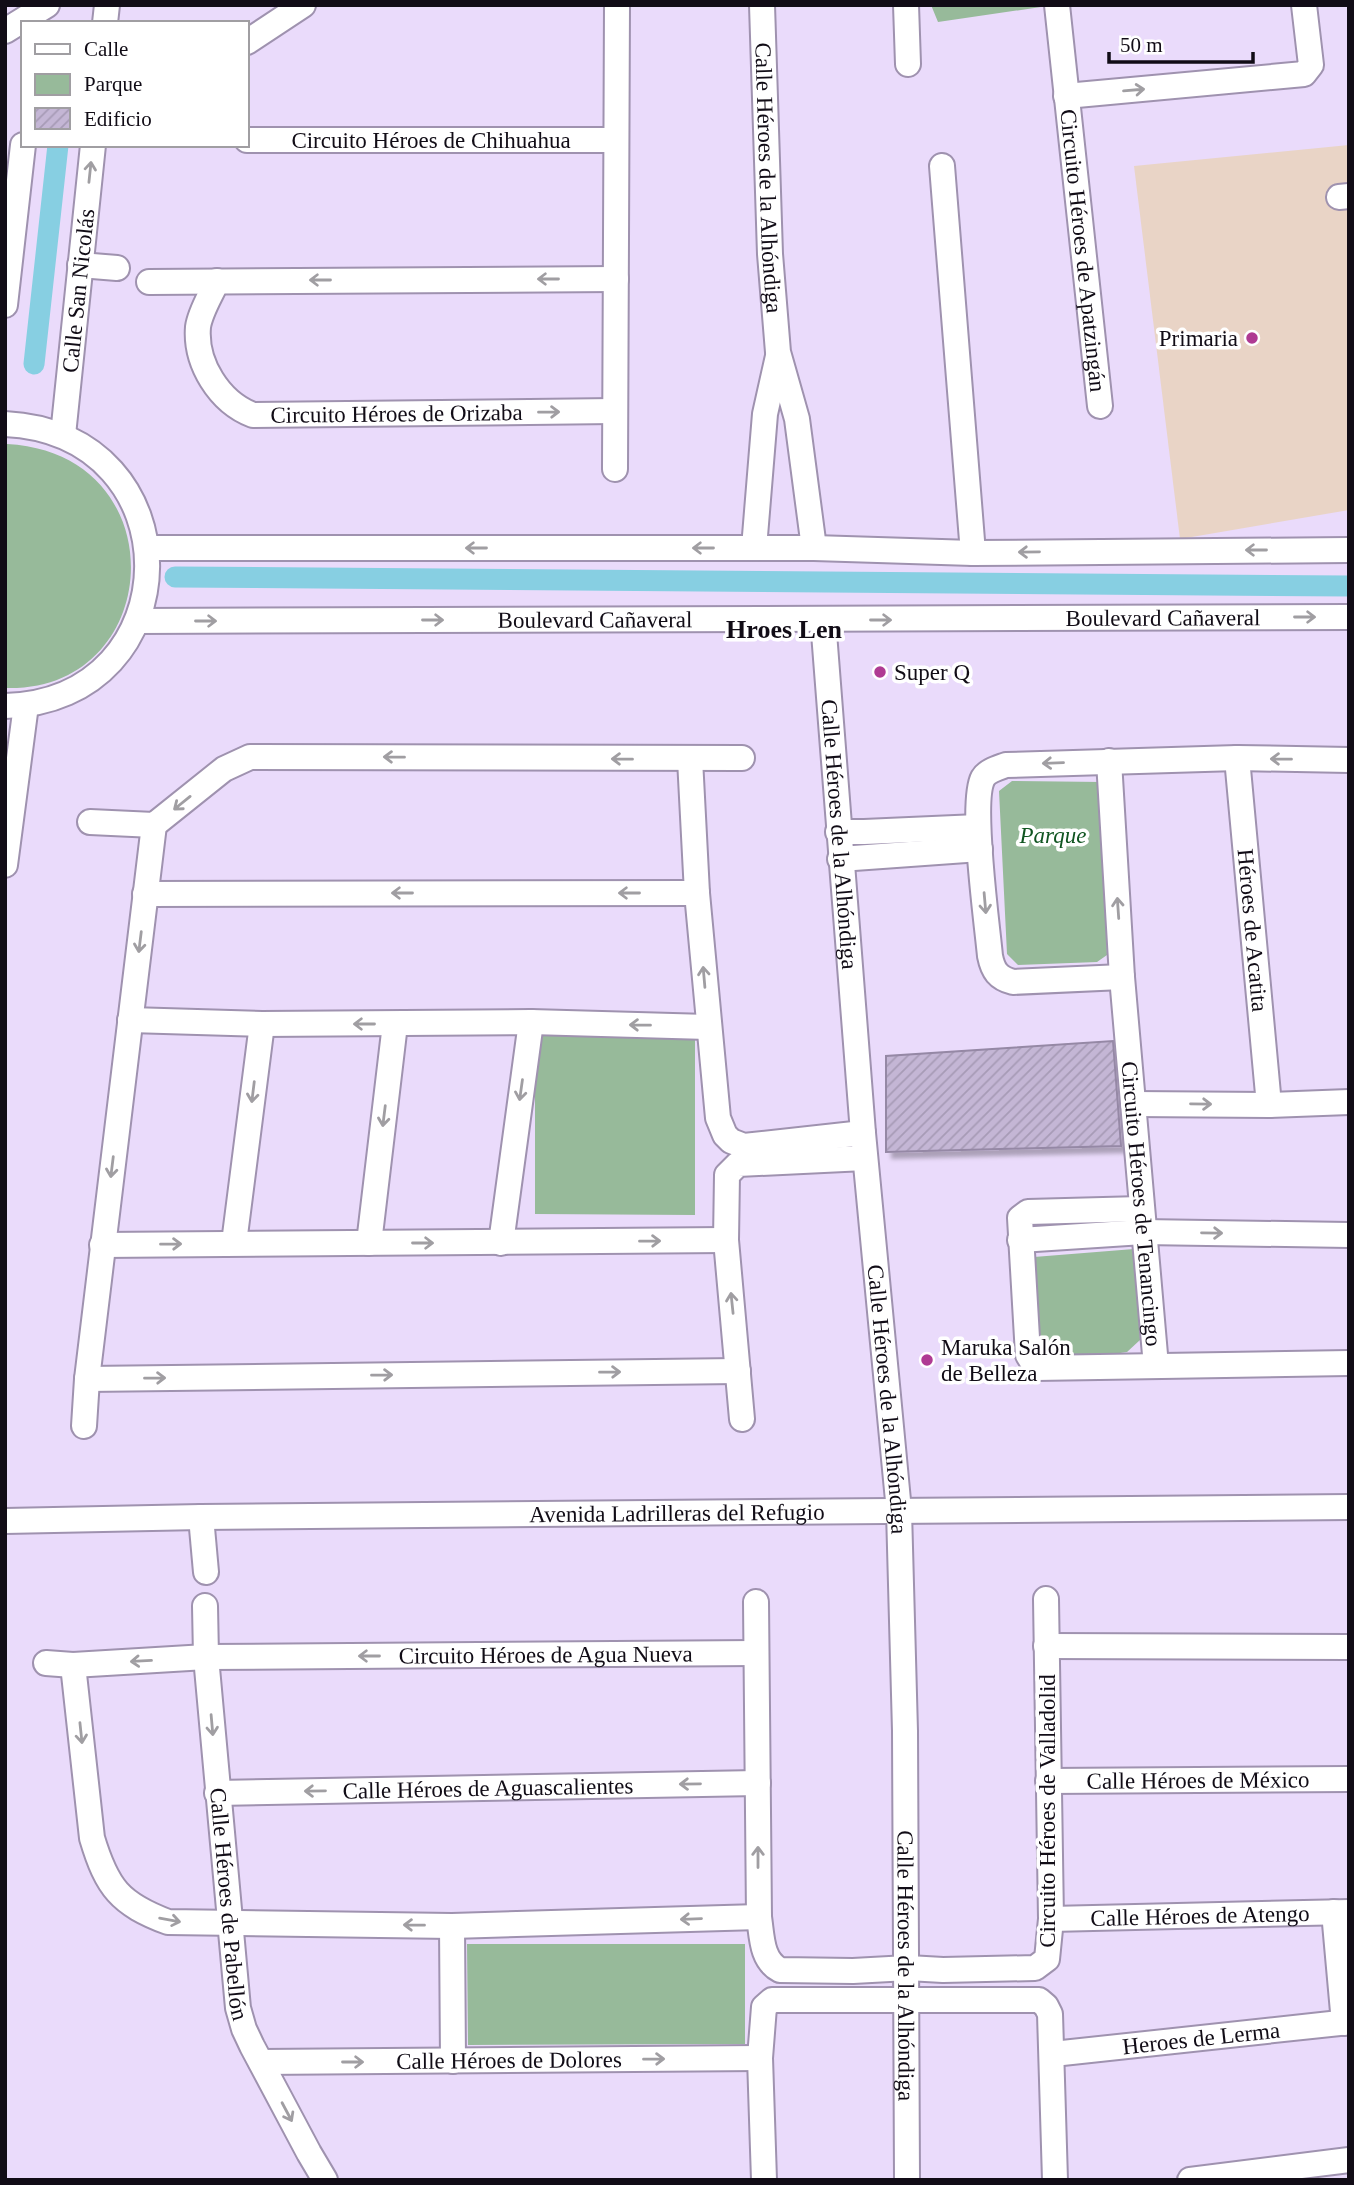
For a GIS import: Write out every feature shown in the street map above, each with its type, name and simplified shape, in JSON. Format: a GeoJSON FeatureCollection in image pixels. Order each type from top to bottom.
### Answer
{"type":"FeatureCollection","features":[{"type":"Feature","properties":{"kind":"street"},"geometry":{"type":"LineString","coordinates":[[248,41],[303,5]]}},
{"type":"Feature","properties":{"kind":"street"},"geometry":{"type":"LineString","coordinates":[[615,470],[617,5]]}},
{"type":"Feature","properties":{"kind":"street","name":"Calle Héroes de la Alhóndiga"},"geometry":{"type":"LineString","coordinates":[[762,5],[770,241],[778,352],[797,419],[814,548]]}},
{"type":"Feature","properties":{"kind":"street"},"geometry":{"type":"LineString","coordinates":[[906,5],[908,64]]}},
{"type":"Feature","properties":{"kind":"street","name":"Circuito Héroes de Apatzingán"},"geometry":{"type":"LineString","coordinates":[[1057,5],[1100,406]]}},
{"type":"Feature","properties":{"kind":"street","name":"Circuito Héroes de Apatzingán"},"geometry":{"type":"LineString","coordinates":[[1066,96],[1304,74],[1311,65],[1304,5]]}},
{"type":"Feature","properties":{"kind":"street"},"geometry":{"type":"LineString","coordinates":[[5,31],[21,22]]}},
{"type":"Feature","properties":{"kind":"street"},"geometry":{"type":"LineString","coordinates":[[5,141],[21,132]]}},
{"type":"Feature","properties":{"kind":"street","name":"Circuito Héroes de Chihuahua"},"geometry":{"type":"LineString","coordinates":[[248,140],[616,140]]}},
{"type":"Feature","properties":{"kind":"street"},"geometry":{"type":"LineString","coordinates":[[5,305],[23,147]]}},
{"type":"Feature","properties":{"kind":"street","name":"Calle San Nicolás"},"geometry":{"type":"LineString","coordinates":[[63,435],[93,147]]}},
{"type":"Feature","properties":{"kind":"street"},"geometry":{"type":"LineString","coordinates":[[942,166],[973,553]]}},
{"type":"Feature","properties":{"kind":"street"},"geometry":{"type":"LineString","coordinates":[[80,265],[117,268]]}},
{"type":"Feature","properties":{"kind":"street"},"geometry":{"type":"LineString","coordinates":[[149,282],[616,279]]}},
{"type":"Feature","properties":{"kind":"street","name":"Circuito Héroes de Orizaba"},"geometry":{"type":"LineString","coordinates":[[217,281],[198,325],[203,360],[220,391],[242,411],[253,415],[615,411]]}},
{"type":"Feature","properties":{"kind":"street","name":"Calle Héroes de la Alhóndiga"},"geometry":{"type":"LineString","coordinates":[[754,548],[765,414],[778,352]]}},
{"type":"Feature","properties":{"kind":"street"},"geometry":{"type":"LineString","coordinates":[[5,424],[31,425],[63,435],[95,453],[120,480],[138,512],[148,548],[147,585],[137,621],[123,646],[104,668],[88,680],[54,698],[15,705],[5,865]]}},
{"type":"Feature","properties":{"kind":"street"},"geometry":{"type":"LineString","coordinates":[[148,548],[814,548],[973,553],[1349,550]]}},
{"type":"Feature","properties":{"kind":"street","name":"Boulevard Cañaveral"},"geometry":{"type":"LineString","coordinates":[[137,621],[1349,617]]}},
{"type":"Feature","properties":{"kind":"street","name":"Calle Héroes de la Alhóndiga"},"geometry":{"type":"LineString","coordinates":[[823,620],[865,1158],[899,1511],[908,1968],[907,2180]]}},
{"type":"Feature","properties":{"kind":"street"},"geometry":{"type":"LineString","coordinates":[[90,822],[154,825],[224,769],[250,757],[690,760],[742,758]]}},
{"type":"Feature","properties":{"kind":"street"},"geometry":{"type":"LineString","coordinates":[[1122,976],[1013,982],[999,977],[990,956],[979,838],[980,788],[986,774],[1006,765],[1237,758],[1349,760]]}},
{"type":"Feature","properties":{"kind":"street","name":"Héroes de Acatita"},"geometry":{"type":"LineString","coordinates":[[1237,758],[1269,1105]]}},
{"type":"Feature","properties":{"kind":"street"},"geometry":{"type":"LineString","coordinates":[[690,760],[697,893],[708,1027],[720,1127],[731,1141],[744,1146],[863,1133]]}},
{"type":"Feature","properties":{"kind":"street","name":"Circuito Héroes de Tenancingo"},"geometry":{"type":"LineString","coordinates":[[1110,761],[1122,976],[1156,1366],[1349,1363]]}},
{"type":"Feature","properties":{"kind":"street"},"geometry":{"type":"LineString","coordinates":[[84,1426],[102,1245],[154,825]]}},
{"type":"Feature","properties":{"kind":"street"},"geometry":{"type":"LineString","coordinates":[[838,832],[979,838]]}},
{"type":"Feature","properties":{"kind":"street"},"geometry":{"type":"LineString","coordinates":[[840,859],[979,838]]}},
{"type":"Feature","properties":{"kind":"street"},"geometry":{"type":"LineString","coordinates":[[145,894],[697,893]]}},
{"type":"Feature","properties":{"kind":"street"},"geometry":{"type":"LineString","coordinates":[[130,1020],[262,1024],[531,1022],[708,1027]]}},
{"type":"Feature","properties":{"kind":"street"},"geometry":{"type":"LineString","coordinates":[[501,1242],[531,1022]]}},
{"type":"Feature","properties":{"kind":"street"},"geometry":{"type":"LineString","coordinates":[[234,1243],[262,1024]]}},
{"type":"Feature","properties":{"kind":"street"},"geometry":{"type":"LineString","coordinates":[[369,1243],[395,1024]]}},
{"type":"Feature","properties":{"kind":"street"},"geometry":{"type":"LineString","coordinates":[[1133,1104],[1269,1105],[1349,1102]]}},
{"type":"Feature","properties":{"kind":"street"},"geometry":{"type":"LineString","coordinates":[[742,1419],[726,1240],[727,1175],[738,1164],[865,1158]]}},
{"type":"Feature","properties":{"kind":"street"},"geometry":{"type":"LineString","coordinates":[[1156,1366],[1048,1369],[1032,1365],[1028,1355],[1020,1240],[1020,1218],[1024,1213],[1349,1235]]}},
{"type":"Feature","properties":{"kind":"street"},"geometry":{"type":"LineString","coordinates":[[102,1245],[726,1240]]}},
{"type":"Feature","properties":{"kind":"street"},"geometry":{"type":"LineString","coordinates":[[87,1379],[738,1371]]}},
{"type":"Feature","properties":{"kind":"street","name":"Avenida Ladrilleras del Refugio"},"geometry":{"type":"LineString","coordinates":[[5,1521],[1349,1507]]}},
{"type":"Feature","properties":{"kind":"street"},"geometry":{"type":"LineString","coordinates":[[201,1517],[206,1572]]}},
{"type":"Feature","properties":{"kind":"street","name":"Circuito Héroes de Valladolid"},"geometry":{"type":"LineString","coordinates":[[908,1968],[1035,1968],[1047,1959],[1051,1919],[1046,1599]]}},
{"type":"Feature","properties":{"kind":"street"},"geometry":{"type":"LineString","coordinates":[[756,1602],[759,1917],[764,1949],[772,1966],[780,1970],[853,1971],[908,1968]]}},
{"type":"Feature","properties":{"kind":"street","name":"Calle Héroes de Pabellón"},"geometry":{"type":"LineString","coordinates":[[205,1606],[206,1657],[238,2008],[244,2029],[326,2180]]}},
{"type":"Feature","properties":{"kind":"street","name":"Circuito Héroes de Valladolid"},"geometry":{"type":"LineString","coordinates":[[1046,1646],[1349,1647]]}},
{"type":"Feature","properties":{"kind":"street","name":"Circuito Héroes de Agua Nueva"},"geometry":{"type":"LineString","coordinates":[[46,1663],[73,1665],[206,1657],[756,1653]]}},
{"type":"Feature","properties":{"kind":"street"},"geometry":{"type":"LineString","coordinates":[[73,1665],[92,1838],[104,1872],[124,1900],[140,1911],[169,1922],[452,1926],[759,1917]]}},
{"type":"Feature","properties":{"kind":"street","name":"Calle Héroes de México"},"geometry":{"type":"LineString","coordinates":[[1048,1781],[1349,1779]]}},
{"type":"Feature","properties":{"kind":"street","name":"Calle Héroes de Aguascalientes"},"geometry":{"type":"LineString","coordinates":[[218,1793],[758,1783]]}},
{"type":"Feature","properties":{"kind":"street"},"geometry":{"type":"LineString","coordinates":[[1341,1912],[1347,2022]]}},
{"type":"Feature","properties":{"kind":"street","name":"Calle Héroes de Atengo"},"geometry":{"type":"LineString","coordinates":[[1051,1919],[1341,1912]]}},
{"type":"Feature","properties":{"kind":"street"},"geometry":{"type":"LineString","coordinates":[[452,1926],[453,2062]]}},
{"type":"Feature","properties":{"kind":"street"},"geometry":{"type":"LineString","coordinates":[[764,2180],[760,2058],[764,2007],[772,2000],[1039,2000],[1050,2014],[1055,2180]]}},
{"type":"Feature","properties":{"kind":"street","name":"Heroes de Lerma"},"geometry":{"type":"LineString","coordinates":[[1053,2054],[1347,2022]]}},
{"type":"Feature","properties":{"kind":"street","name":"Calle Héroes de Dolores"},"geometry":{"type":"LineString","coordinates":[[261,2062],[760,2058]]}},
{"type":"Feature","properties":{"kind":"street"},"geometry":{"type":"LineString","coordinates":[[1190,2180],[1349,2160]]}},
{"type":"Feature","properties":{"kind":"shaded area","name":"Primaria"},"geometry":{"type":"Polygon","coordinates":[[[1349,145],[1349,510],[1180,539],[1134,166],[1349,145]]]}},
{"type":"Feature","properties":{"kind":"green space"},"geometry":{"type":"Polygon","coordinates":[[[931,5],[1041,5],[1041,7],[938,22],[931,5]]]}},
{"type":"Feature","properties":{"kind":"green space"},"geometry":{"type":"Polygon","coordinates":[[[7,444],[63,457],[102,487],[124,526],[131,571],[122,615],[97,653],[58,679],[5,688],[7,444]]]}},
{"type":"Feature","properties":{"kind":"green space","name":"Parque"},"geometry":{"type":"Polygon","coordinates":[[[1012,781],[1102,782],[1107,955],[1097,962],[1018,965],[1007,954],[999,791],[1012,781]]]}},
{"type":"Feature","properties":{"kind":"green space"},"geometry":{"type":"Polygon","coordinates":[[[535,1035],[695,1036],[695,1215],[535,1214],[535,1035]]]}},
{"type":"Feature","properties":{"kind":"green space"},"geometry":{"type":"Polygon","coordinates":[[[1134,1249],[1140,1340],[1127,1352],[1061,1362],[1035,1357],[1034,1257],[1134,1249]]]}},
{"type":"Feature","properties":{"kind":"green space"},"geometry":{"type":"Polygon","coordinates":[[[467,1944],[745,1944],[745,2044],[468,2045],[467,1944]]]}},
{"type":"Feature","properties":{"kind":"building"},"geometry":{"type":"Polygon","coordinates":[[[1113,1041],[1121,1146],[886,1152],[886,1056],[1113,1041]]]}},
{"type":"Feature","properties":{"kind":"waterway"},"geometry":{"type":"LineString","coordinates":[[34,364],[58,147]]}},
{"type":"Feature","properties":{"kind":"waterway"},"geometry":{"type":"LineString","coordinates":[[175,577],[1349,586]]}},
{"type":"Feature","properties":{"kind":"place","name":"Primaria"},"geometry":{"type":"Point","coordinates":[1252,338]}},
{"type":"Feature","properties":{"kind":"place","name":"Super Q"},"geometry":{"type":"Point","coordinates":[880,672]}},
{"type":"Feature","properties":{"kind":"place","name":"Maruka Salón de Belleza"},"geometry":{"type":"Point","coordinates":[927,1360]}},
{"type":"Feature","properties":{"kind":"district","name":"Hroes Len"},"geometry":{"type":"Point","coordinates":[784,629]}}]}
